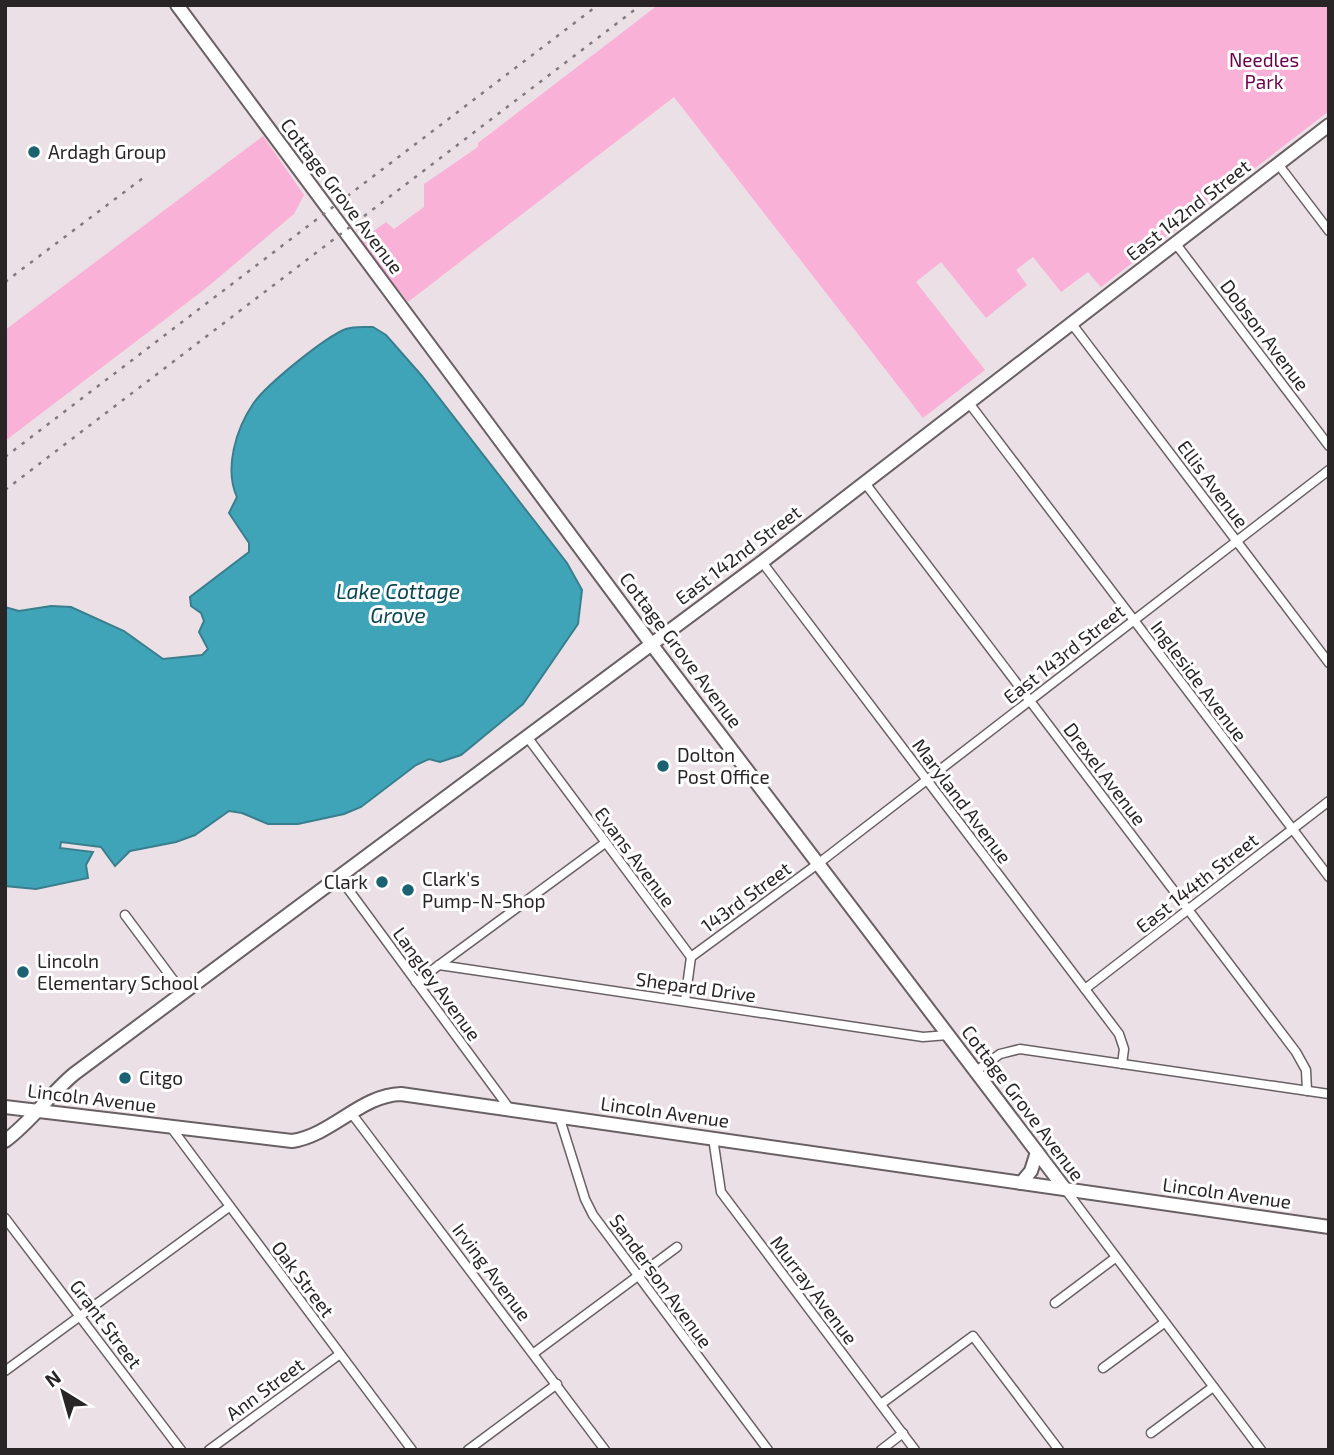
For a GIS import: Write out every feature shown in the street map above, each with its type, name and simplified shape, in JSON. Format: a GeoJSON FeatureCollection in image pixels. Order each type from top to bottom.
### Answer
{"type":"FeatureCollection","features":[{"type":"Feature","properties":{"kind":"street","name":"Cottage Grove Avenue"},"geometry":{"type":"LineString","coordinates":[[177,5],[652,645],[1261,1450]]}},
{"type":"Feature","properties":{"kind":"street","name":"East 142nd Street"},"geometry":{"type":"LineString","coordinates":[[5,1142],[74,1074],[762,562],[1329,125]]}},
{"type":"Feature","properties":{"kind":"street"},"geometry":{"type":"LineString","coordinates":[[1278,164],[1329,231]]}},
{"type":"Feature","properties":{"kind":"street","name":"Dobson Avenue"},"geometry":{"type":"LineString","coordinates":[[1176,244],[1329,446]]}},
{"type":"Feature","properties":{"kind":"street","name":"Ellis Avenue"},"geometry":{"type":"LineString","coordinates":[[1072,324],[1329,663]]}},
{"type":"Feature","properties":{"kind":"street","name":"Ingleside Avenue"},"geometry":{"type":"LineString","coordinates":[[969,402],[1329,877]]}},
{"type":"Feature","properties":{"kind":"street","name":"East 143rd Street"},"geometry":{"type":"LineString","coordinates":[[819,863],[1329,470]]}},
{"type":"Feature","properties":{"kind":"street","name":"Drexel Avenue"},"geometry":{"type":"LineString","coordinates":[[865,482],[1303,1062],[1307,1091]]}},
{"type":"Feature","properties":{"kind":"street","name":"Maryland Avenue"},"geometry":{"type":"LineString","coordinates":[[762,562],[1119,1034],[1124,1049],[1122,1064]]}},
{"type":"Feature","properties":{"kind":"street","name":"Evans Avenue"},"geometry":{"type":"LineString","coordinates":[[528,738],[691,957]]}},
{"type":"Feature","properties":{"kind":"street","name":"East 144th Street"},"geometry":{"type":"LineString","coordinates":[[1086,989],[1329,801]]}},
{"type":"Feature","properties":{"kind":"street"},"geometry":{"type":"LineString","coordinates":[[416,982],[605,843]]}},
{"type":"Feature","properties":{"kind":"street","name":"143rd Street"},"geometry":{"type":"LineString","coordinates":[[691,957],[819,863]]}},
{"type":"Feature","properties":{"kind":"street","name":"Langley Avenue"},"geometry":{"type":"LineString","coordinates":[[340,878],[509,1108]]}},
{"type":"Feature","properties":{"kind":"street"},"geometry":{"type":"LineString","coordinates":[[125,915],[183,993]]}},
{"type":"Feature","properties":{"kind":"street"},"geometry":{"type":"LineString","coordinates":[[685,1001],[691,957]]}},
{"type":"Feature","properties":{"kind":"street","name":"Shepard Drive"},"geometry":{"type":"LineString","coordinates":[[439,965],[923,1037],[948,1035]]}},
{"type":"Feature","properties":{"kind":"street"},"geometry":{"type":"LineString","coordinates":[[976,1071],[1000,1054],[1020,1049],[1329,1094]]}},
{"type":"Feature","properties":{"kind":"street","name":"Lincoln Avenue"},"geometry":{"type":"LineString","coordinates":[[5,1107],[292,1140],[314,1136],[392,1094],[509,1108],[1329,1227]]}},
{"type":"Feature","properties":{"kind":"street","name":"Irving Avenue"},"geometry":{"type":"LineString","coordinates":[[352,1114],[606,1450]]}},
{"type":"Feature","properties":{"kind":"street","name":"Sanderson Avenue"},"geometry":{"type":"LineString","coordinates":[[559,1116],[585,1199],[636,1277],[768,1450]]}},
{"type":"Feature","properties":{"kind":"street","name":"Oak Street"},"geometry":{"type":"LineString","coordinates":[[170,1126],[412,1450]]}},
{"type":"Feature","properties":{"kind":"street","name":"Murray Avenue"},"geometry":{"type":"LineString","coordinates":[[713,1139],[721,1192],[915,1450]]}},
{"type":"Feature","properties":{"kind":"street"},"geometry":{"type":"LineString","coordinates":[[1021,1183],[1031,1171],[1037,1152]]}},
{"type":"Feature","properties":{"kind":"street"},"geometry":{"type":"LineString","coordinates":[[5,1371],[229,1207]]}},
{"type":"Feature","properties":{"kind":"street","name":"Grant Street"},"geometry":{"type":"LineString","coordinates":[[5,1217],[181,1450]]}},
{"type":"Feature","properties":{"kind":"street"},"geometry":{"type":"LineString","coordinates":[[534,1353],[677,1247]]}},
{"type":"Feature","properties":{"kind":"street"},"geometry":{"type":"LineString","coordinates":[[1055,1303],[1115,1258]]}},
{"type":"Feature","properties":{"kind":"street"},"geometry":{"type":"LineString","coordinates":[[1103,1368],[1164,1323]]}},
{"type":"Feature","properties":{"kind":"street"},"geometry":{"type":"LineString","coordinates":[[881,1404],[972,1336],[1059,1450]]}},
{"type":"Feature","properties":{"kind":"street","name":"Ann Street"},"geometry":{"type":"LineString","coordinates":[[209,1450],[340,1354]]}},
{"type":"Feature","properties":{"kind":"street"},"geometry":{"type":"LineString","coordinates":[[468,1450],[557,1384]]}},
{"type":"Feature","properties":{"kind":"street"},"geometry":{"type":"LineString","coordinates":[[1151,1433],[1213,1387]]}},
{"type":"Feature","properties":{"kind":"street"},"geometry":{"type":"LineString","coordinates":[[881,1450],[903,1433]]}},
{"type":"Feature","properties":{"kind":"green space","name":"Needles Park"},"geometry":{"type":"Polygon","coordinates":[[[658,5],[1329,5],[1329,111],[1101,287],[1088,272],[1061,292],[1033,257],[1016,270],[1027,285],[986,318],[941,262],[916,282],[985,370],[923,418],[674,97],[408,302],[360,241],[386,222],[394,229],[424,207],[424,184],[478,147],[478,143],[658,5]]]}},
{"type":"Feature","properties":{"kind":"green space"},"geometry":{"type":"Polygon","coordinates":[[[263,136],[304,195],[294,214],[205,289],[5,441],[5,330],[263,136]]]}},
{"type":"Feature","properties":{"kind":"water","name":"Lake Cottage Grove"},"geometry":{"type":"Polygon","coordinates":[[[373,327],[386,335],[422,376],[567,563],[582,590],[578,624],[523,704],[461,755],[440,762],[429,759],[416,765],[361,807],[344,814],[298,824],[268,824],[242,813],[229,811],[195,835],[176,842],[130,851],[115,866],[101,847],[61,842],[60,848],[93,852],[86,865],[88,878],[36,889],[5,886],[5,607],[19,611],[51,606],[71,607],[124,631],[163,659],[202,655],[208,649],[199,632],[204,621],[201,613],[191,606],[190,597],[249,552],[249,543],[229,513],[237,497],[232,474],[234,449],[247,414],[270,385],[324,341],[349,328],[373,327]]]}},
{"type":"Feature","properties":{"kind":"railway"},"geometry":{"type":"LineString","coordinates":[[5,457],[598,5]]}},
{"type":"Feature","properties":{"kind":"railway"},"geometry":{"type":"LineString","coordinates":[[5,490],[641,5]]}},
{"type":"Feature","properties":{"kind":"railway"},"geometry":{"type":"LineString","coordinates":[[5,282],[147,175]]}},
{"type":"Feature","properties":{"kind":"place","name":"Ardagh Group"},"geometry":{"type":"Point","coordinates":[34,152]}},
{"type":"Feature","properties":{"kind":"place","name":"Dolton Post Office"},"geometry":{"type":"Point","coordinates":[663,766]}},
{"type":"Feature","properties":{"kind":"place","name":"Clark"},"geometry":{"type":"Point","coordinates":[382,882]}},
{"type":"Feature","properties":{"kind":"place","name":"Clark's Pump-N-Shop"},"geometry":{"type":"Point","coordinates":[408,890]}},
{"type":"Feature","properties":{"kind":"place","name":"Lincoln Elementary School"},"geometry":{"type":"Point","coordinates":[23,972]}},
{"type":"Feature","properties":{"kind":"place","name":"Citgo"},"geometry":{"type":"Point","coordinates":[125,1078]}}]}
